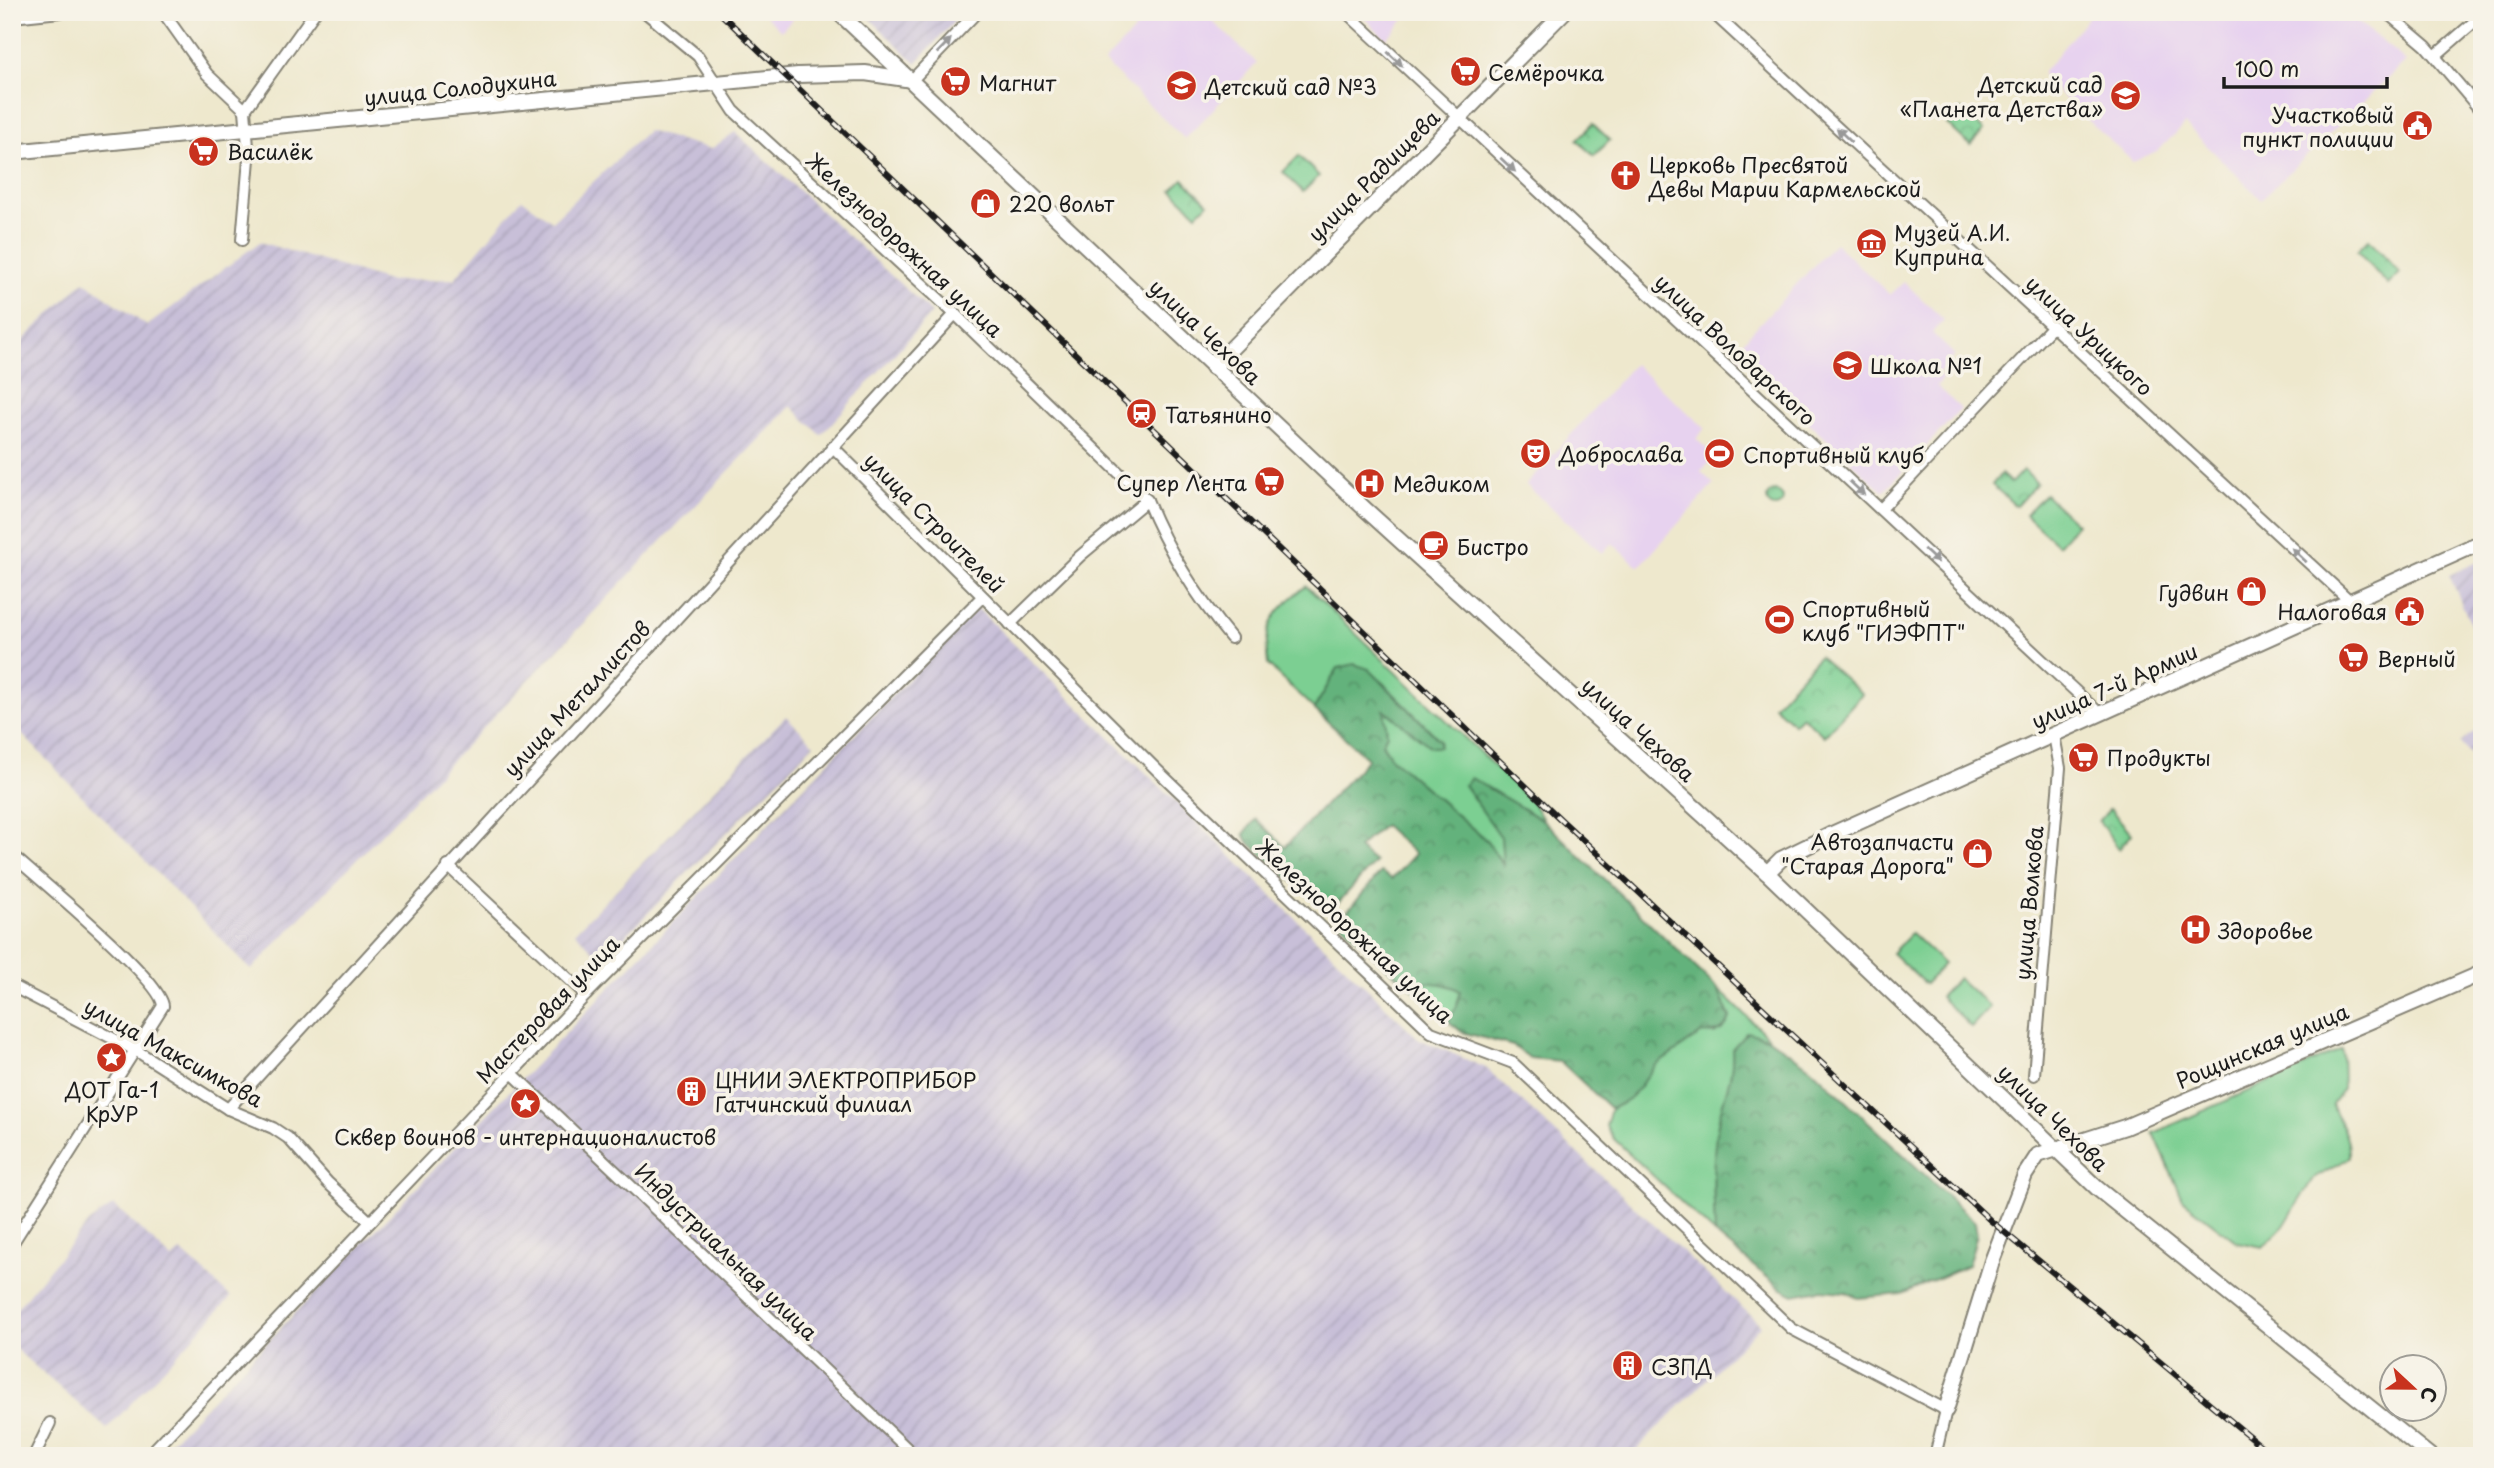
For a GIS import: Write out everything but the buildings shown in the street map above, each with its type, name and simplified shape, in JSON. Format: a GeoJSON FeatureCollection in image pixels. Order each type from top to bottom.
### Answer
{"type":"FeatureCollection","features":[{"type":"Feature","properties":{"kind":"street"},"geometry":{"type":"LineString","coordinates":[[12,17],[60,12]]}},
{"type":"Feature","properties":{"kind":"street"},"geometry":{"type":"LineString","coordinates":[[163,12],[207,74],[244,110],[249,159],[242,240]]}},
{"type":"Feature","properties":{"kind":"street"},"geometry":{"type":"LineString","coordinates":[[244,110],[315,12]]}},
{"type":"Feature","properties":{"kind":"street","name":"Железнодорожная улица"},"geometry":{"type":"LineString","coordinates":[[645,12],[698,56],[734,111],[955,314],[1147,500],[1159,528],[1185,572],[1231,638]]}},
{"type":"Feature","properties":{"kind":"street","name":"улица Чехова"},"geometry":{"type":"LineString","coordinates":[[838,12],[1213,367],[1767,873],[2109,1198],[2430,1456]]}},
{"type":"Feature","properties":{"kind":"street"},"geometry":{"type":"LineString","coordinates":[[912,80],[977,12]]}},
{"type":"Feature","properties":{"kind":"street","name":"улица Володарского"},"geometry":{"type":"LineString","coordinates":[[1346,12],[2099,713]]}},
{"type":"Feature","properties":{"kind":"street","name":"улица Радищева"},"geometry":{"type":"LineString","coordinates":[[1213,367],[1563,12]]}},
{"type":"Feature","properties":{"kind":"street","name":"улица Урицкого"},"geometry":{"type":"LineString","coordinates":[[1712,12],[2350,601]]}},
{"type":"Feature","properties":{"kind":"street"},"geometry":{"type":"LineString","coordinates":[[2386,12],[2435,56],[2482,112]]}},
{"type":"Feature","properties":{"kind":"street"},"geometry":{"type":"LineString","coordinates":[[2435,56],[2482,15]]}},
{"type":"Feature","properties":{"kind":"street"},"geometry":{"type":"LineString","coordinates":[[865,74],[879,66],[881,52]]}},
{"type":"Feature","properties":{"kind":"street","name":"улица Солодухина"},"geometry":{"type":"LineString","coordinates":[[12,152],[798,75],[865,74],[912,80]]}},
{"type":"Feature","properties":{"kind":"street","name":"улица Металлистов"},"geometry":{"type":"LineString","coordinates":[[228,1109],[447,866],[955,314]]}},
{"type":"Feature","properties":{"kind":"street"},"geometry":{"type":"LineString","coordinates":[[1881,509],[2052,327]]}},
{"type":"Feature","properties":{"kind":"street","name":"улица Строителей"},"geometry":{"type":"LineString","coordinates":[[833,447],[1010,624]]}},
{"type":"Feature","properties":{"kind":"street"},"geometry":{"type":"LineString","coordinates":[[1010,624],[1087,549],[1147,500]]}},
{"type":"Feature","properties":{"kind":"street","name":"улица 7-й Армии"},"geometry":{"type":"LineString","coordinates":[[1767,873],[1782,859],[1830,835],[2482,542]]}},
{"type":"Feature","properties":{"kind":"street","name":"Мастеровая улица"},"geometry":{"type":"LineString","coordinates":[[153,1454],[369,1221],[586,995],[982,597]]}},
{"type":"Feature","properties":{"kind":"street","name":"Железнодорожная улица"},"geometry":{"type":"LineString","coordinates":[[1010,624],[1431,1032],[1513,1063],[1792,1329],[1946,1410]]}},
{"type":"Feature","properties":{"kind":"street","name":"улица Волкова"},"geometry":{"type":"LineString","coordinates":[[2034,1074],[2060,768],[2054,735]]}},
{"type":"Feature","properties":{"kind":"street"},"geometry":{"type":"LineString","coordinates":[[12,855],[143,973],[163,997],[163,1006],[137,1051],[12,1244]]}},
{"type":"Feature","properties":{"kind":"street"},"geometry":{"type":"LineString","coordinates":[[447,866],[586,995]]}},
{"type":"Feature","properties":{"kind":"street","name":"Рощинская улица"},"geometry":{"type":"LineString","coordinates":[[1946,1410],[1992,1262],[2031,1164],[2039,1156],[2125,1127],[2482,973]]}},
{"type":"Feature","properties":{"kind":"street","name":"улица Максимкова"},"geometry":{"type":"LineString","coordinates":[[12,986],[137,1051],[228,1109],[273,1128],[288,1138],[328,1184],[369,1221]]}},
{"type":"Feature","properties":{"kind":"street","name":"Индустриальная улица"},"geometry":{"type":"LineString","coordinates":[[513,1074],[915,1456]]}},
{"type":"Feature","properties":{"kind":"street"},"geometry":{"type":"LineString","coordinates":[[1933,1453],[1946,1410]]}},
{"type":"Feature","properties":{"kind":"street"},"geometry":{"type":"LineString","coordinates":[[34,1456],[50,1423]]}},
{"type":"Feature","properties":{"kind":"shaded area"},"geometry":{"type":"Polygon","coordinates":[[[761,12],[799,12],[781,31],[761,12]]]}},
{"type":"Feature","properties":{"kind":"shaded area"},"geometry":{"type":"Polygon","coordinates":[[[863,12],[963,12],[916,63],[863,12]]]}},
{"type":"Feature","properties":{"kind":"shaded area","name":"Детский сад №3"},"geometry":{"type":"Polygon","coordinates":[[[1152,12],[1203,12],[1257,63],[1185,139],[1104,62],[1152,12]]]}},
{"type":"Feature","properties":{"kind":"shaded area"},"geometry":{"type":"Polygon","coordinates":[[[1358,12],[1411,12],[1386,39],[1358,12]]]}},
{"type":"Feature","properties":{"kind":"shaded area"},"geometry":{"type":"Polygon","coordinates":[[[2093,12],[2346,12],[2406,61],[2261,199],[2185,124],[2159,150],[2133,162],[2044,79],[2043,72],[2093,12]]]}},
{"type":"Feature","properties":{"kind":"shaded area"},"geometry":{"type":"Polygon","coordinates":[[[647,131],[711,149],[735,132],[932,313],[821,435],[791,406],[251,970],[12,724],[12,351],[84,281],[147,326],[260,242],[388,281],[454,279],[522,199],[552,221],[647,131]]]}},
{"type":"Feature","properties":{"kind":"shaded area","name":"Школа №1"},"geometry":{"type":"Polygon","coordinates":[[[1835,243],[1890,295],[1904,282],[1944,320],[1932,333],[1955,355],[1938,374],[1943,379],[1937,386],[1961,409],[1883,492],[1733,352],[1835,243]]]}},
{"type":"Feature","properties":{"kind":"shaded area"},"geometry":{"type":"Polygon","coordinates":[[[1634,364],[1705,428],[1696,439],[1715,456],[1701,472],[1714,484],[1639,567],[1612,543],[1602,553],[1526,485],[1634,364]]]}},
{"type":"Feature","properties":{"kind":"shaded area"},"geometry":{"type":"Polygon","coordinates":[[[2482,560],[2482,650],[2449,575],[2482,560]]]}},
{"type":"Feature","properties":{"kind":"shaded area"},"geometry":{"type":"Polygon","coordinates":[[[977,608],[1419,1039],[1486,1068],[1761,1325],[1630,1456],[157,1456],[977,608]]]}},
{"type":"Feature","properties":{"kind":"shaded area"},"geometry":{"type":"Polygon","coordinates":[[[786,716],[814,744],[602,960],[575,932],[786,716]]]}},
{"type":"Feature","properties":{"kind":"shaded area"},"geometry":{"type":"Polygon","coordinates":[[[2482,725],[2482,768],[2460,743],[2482,725]]]}},
{"type":"Feature","properties":{"kind":"shaded area"},"geometry":{"type":"Polygon","coordinates":[[[114,1205],[172,1259],[181,1251],[231,1297],[107,1429],[12,1346],[12,1314],[89,1222],[114,1205]]]}},
{"type":"Feature","properties":{"kind":"green space"},"geometry":{"type":"Polygon","coordinates":[[[1961,109],[1984,130],[1970,145],[1947,124],[1961,109]]]}},
{"type":"Feature","properties":{"kind":"green space"},"geometry":{"type":"Polygon","coordinates":[[[1593,124],[1610,140],[1594,156],[1577,140],[1593,124]]]}},
{"type":"Feature","properties":{"kind":"green space"},"geometry":{"type":"Polygon","coordinates":[[[1299,156],[1319,176],[1303,192],[1283,172],[1299,156]]]}},
{"type":"Feature","properties":{"kind":"green space"},"geometry":{"type":"Polygon","coordinates":[[[1183,179],[1208,203],[1197,214],[1172,190],[1183,179]]]}},
{"type":"Feature","properties":{"kind":"green space"},"geometry":{"type":"Polygon","coordinates":[[[2369,239],[2400,273],[2388,285],[2357,251],[2369,239]]]}},
{"type":"Feature","properties":{"kind":"green space"},"geometry":{"type":"Polygon","coordinates":[[[2023,470],[2037,483],[2016,506],[1992,485],[2001,474],[2011,483],[2023,470]]]}},
{"type":"Feature","properties":{"kind":"green space"},"geometry":{"type":"Polygon","coordinates":[[[1775,491],[1783,499],[1775,507],[1767,499],[1775,491]]]}},
{"type":"Feature","properties":{"kind":"green space"},"geometry":{"type":"Polygon","coordinates":[[[2045,494],[2077,524],[2058,545],[2025,515],[2045,494]]]}},
{"type":"Feature","properties":{"kind":"green space"},"geometry":{"type":"Polygon","coordinates":[[[1306,586],[1532,802],[1544,821],[1471,778],[1465,785],[1501,837],[1504,866],[1487,841],[1392,759],[1382,743],[1387,734],[1384,709],[1431,747],[1438,747],[1440,740],[1369,669],[1338,668],[1314,709],[1268,665],[1267,638],[1273,619],[1286,603],[1306,586]]]}},
{"type":"Feature","properties":{"kind":"green space"},"geometry":{"type":"Polygon","coordinates":[[[1819,656],[1862,694],[1824,736],[1802,716],[1794,724],[1774,706],[1819,656]]]}},
{"type":"Feature","properties":{"kind":"green space"},"geometry":{"type":"Polygon","coordinates":[[[1354,664],[1369,669],[1440,741],[1439,747],[1431,747],[1384,710],[1387,734],[1382,744],[1392,759],[1487,841],[1503,865],[1501,837],[1464,785],[1471,778],[1544,821],[1717,988],[1730,1018],[1725,1026],[1716,1032],[1702,1033],[1655,1066],[1630,1099],[1611,1109],[1560,1061],[1530,1058],[1513,1046],[1462,1032],[1448,1021],[1457,1006],[1460,991],[1445,985],[1408,981],[1394,974],[1339,921],[1381,872],[1392,879],[1415,854],[1384,825],[1358,848],[1375,862],[1329,913],[1248,842],[1244,834],[1256,819],[1285,847],[1368,759],[1314,709],[1338,668],[1354,664]]]}},
{"type":"Feature","properties":{"kind":"green space"},"geometry":{"type":"Polygon","coordinates":[[[2110,809],[2132,834],[2119,849],[2099,821],[2110,809]]]}},
{"type":"Feature","properties":{"kind":"green space"},"geometry":{"type":"Polygon","coordinates":[[[1911,933],[1944,964],[1925,984],[1892,953],[1911,933]]]}},
{"type":"Feature","properties":{"kind":"green space"},"geometry":{"type":"Polygon","coordinates":[[[1401,978],[1439,983],[1460,991],[1457,1006],[1448,1021],[1401,978]]]}},
{"type":"Feature","properties":{"kind":"green space"},"geometry":{"type":"Polygon","coordinates":[[[1958,978],[1990,1007],[1971,1027],[1940,997],[1958,978]]]}},
{"type":"Feature","properties":{"kind":"green space"},"geometry":{"type":"Polygon","coordinates":[[[1717,988],[1770,1039],[1747,1033],[1732,1049],[1732,1068],[1714,1151],[1715,1234],[1614,1139],[1606,1126],[1611,1109],[1630,1099],[1655,1066],[1702,1033],[1715,1034],[1730,1017],[1717,988]]]}},
{"type":"Feature","properties":{"kind":"green space"},"geometry":{"type":"Polygon","coordinates":[[[1747,1032],[1770,1039],[1811,1068],[1975,1222],[1977,1235],[1968,1265],[1902,1294],[1858,1298],[1845,1292],[1821,1290],[1794,1295],[1780,1288],[1715,1234],[1713,1179],[1716,1138],[1732,1068],[1732,1049],[1747,1032]]]}},
{"type":"Feature","properties":{"kind":"green space"},"geometry":{"type":"Polygon","coordinates":[[[2342,1049],[2343,1088],[2332,1104],[2346,1136],[2349,1158],[2312,1180],[2284,1226],[2263,1247],[2237,1242],[2183,1200],[2154,1133],[2342,1049]]]}},
{"type":"Feature","properties":{"kind":"railway"},"geometry":{"type":"LineString","coordinates":[[719,12],[1556,815],[1991,1221],[2273,1456]]}},
{"type":"Feature","properties":{"kind":"place","name":"Семёрочка"},"geometry":{"type":"Point","coordinates":[1465,72]}},
{"type":"Feature","properties":{"kind":"place","name":"Магнит"},"geometry":{"type":"Point","coordinates":[956,82]}},
{"type":"Feature","properties":{"kind":"place","name":"Детский сад №3"},"geometry":{"type":"Point","coordinates":[1182,86]}},
{"type":"Feature","properties":{"kind":"place","name":"Детский сад «Планета Детства»"},"geometry":{"type":"Point","coordinates":[2126,96]}},
{"type":"Feature","properties":{"kind":"place","name":"Участковый пункт полиции"},"geometry":{"type":"Point","coordinates":[2417,126]}},
{"type":"Feature","properties":{"kind":"place","name":"Василёк"},"geometry":{"type":"Point","coordinates":[204,151]}},
{"type":"Feature","properties":{"kind":"place","name":"Церковь Пресвятой Девы Марии Кармельской"},"geometry":{"type":"Point","coordinates":[1626,176]}},
{"type":"Feature","properties":{"kind":"place","name":"220 вольт"},"geometry":{"type":"Point","coordinates":[986,203]}},
{"type":"Feature","properties":{"kind":"place","name":"Музей А.И. Куприна"},"geometry":{"type":"Point","coordinates":[1871,244]}},
{"type":"Feature","properties":{"kind":"place","name":"Школа №1"},"geometry":{"type":"Point","coordinates":[1847,365]}},
{"type":"Feature","properties":{"kind":"place","name":"Татьянино"},"geometry":{"type":"Point","coordinates":[1142,414]}},
{"type":"Feature","properties":{"kind":"place","name":"Доброслава"},"geometry":{"type":"Point","coordinates":[1536,453]}},
{"type":"Feature","properties":{"kind":"place","name":"Спортивный клуб"},"geometry":{"type":"Point","coordinates":[1720,454]}},
{"type":"Feature","properties":{"kind":"place","name":"Супер Лента"},"geometry":{"type":"Point","coordinates":[1270,482]}},
{"type":"Feature","properties":{"kind":"place","name":"Медиком"},"geometry":{"type":"Point","coordinates":[1370,483]}},
{"type":"Feature","properties":{"kind":"place","name":"Бистро"},"geometry":{"type":"Point","coordinates":[1434,546]}},
{"type":"Feature","properties":{"kind":"place","name":"Гудвин"},"geometry":{"type":"Point","coordinates":[2252,592]}},
{"type":"Feature","properties":{"kind":"place","name":"Налоговая"},"geometry":{"type":"Point","coordinates":[2410,611]}},
{"type":"Feature","properties":{"kind":"place","name":"Спортивный клуб \"ГИЭФПТ\""},"geometry":{"type":"Point","coordinates":[1779,620]}},
{"type":"Feature","properties":{"kind":"place","name":"Верный"},"geometry":{"type":"Point","coordinates":[2354,658]}},
{"type":"Feature","properties":{"kind":"place","name":"Продукты"},"geometry":{"type":"Point","coordinates":[2084,757]}},
{"type":"Feature","properties":{"kind":"place","name":"Автозапчасти \"Старая Дорога\""},"geometry":{"type":"Point","coordinates":[1977,853]}},
{"type":"Feature","properties":{"kind":"place","name":"Здоровье"},"geometry":{"type":"Point","coordinates":[2195,930]}},
{"type":"Feature","properties":{"kind":"place","name":"ДОТ Га-1 КрУР"},"geometry":{"type":"Point","coordinates":[112,1057]}},
{"type":"Feature","properties":{"kind":"place","name":"ЦНИИ ЭЛЕКТРОПРИБОР Гатчинский филиал"},"geometry":{"type":"Point","coordinates":[692,1091]}},
{"type":"Feature","properties":{"kind":"place","name":"Сквер воинов - интернационалистов"},"geometry":{"type":"Point","coordinates":[525,1104]}},
{"type":"Feature","properties":{"kind":"place","name":"СЗПД"},"geometry":{"type":"Point","coordinates":[1628,1366]}}]}
